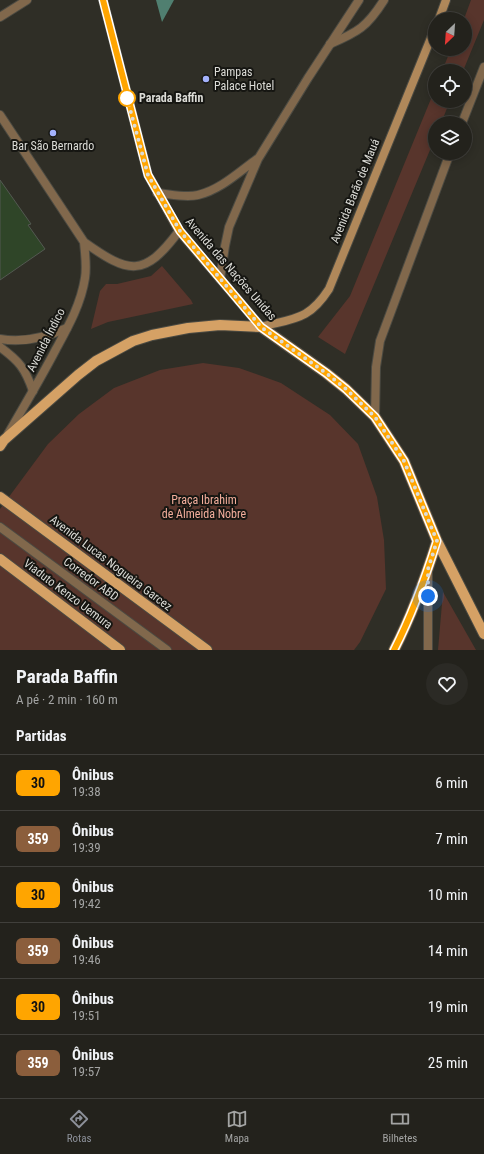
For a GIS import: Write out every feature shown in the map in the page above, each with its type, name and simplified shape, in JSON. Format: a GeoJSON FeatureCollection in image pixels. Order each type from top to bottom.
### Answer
{"type":"FeatureCollection","features":[{"type":"Feature","properties":{"kind":"main road"},"geometry":{"type":"LineString","coordinates":[[2,443],[78,375],[96,361],[133,341],[152,335],[188,328],[220,325],[261,327]]}},
{"type":"Feature","properties":{"kind":"main road","name":"Avenida das Nações Unidas"},"geometry":{"type":"LineString","coordinates":[[261,327],[326,373],[346,389],[375,417],[404,461],[437,541],[484,634]]}},
{"type":"Feature","properties":{"kind":"main road","name":"Avenida Lucas Nogueira Garcez"},"geometry":{"type":"LineString","coordinates":[[0,497],[207,650]]}},
{"type":"Feature","properties":{"kind":"main road"},"geometry":{"type":"LineString","coordinates":[[394,650],[407,624],[437,541]]}},
{"type":"Feature","properties":{"kind":"main road","name":"Viaduto Kenzo Uemura"},"geometry":{"type":"LineString","coordinates":[[0,559],[120,650]]}},
{"type":"Feature","properties":{"kind":"street"},"geometry":{"type":"LineString","coordinates":[[0,17],[27,0]]}},
{"type":"Feature","properties":{"kind":"street","name":"Avenida das Nações Unidas"},"geometry":{"type":"LineString","coordinates":[[103,0],[148,175],[180,231],[261,327]]}},
{"type":"Feature","properties":{"kind":"street"},"geometry":{"type":"LineString","coordinates":[[220,279],[229,227],[258,159],[359,0]]}},
{"type":"Feature","properties":{"kind":"street"},"geometry":{"type":"LineString","coordinates":[[330,44],[359,31],[373,18],[384,0]]}},
{"type":"Feature","properties":{"kind":"street"},"geometry":{"type":"LineString","coordinates":[[441,12],[446,0]]}},
{"type":"Feature","properties":{"kind":"street","name":"Avenida Barão de Mauá"},"geometry":{"type":"LineString","coordinates":[[261,327],[300,317],[312,310],[321,301],[329,289],[428,45]]}},
{"type":"Feature","properties":{"kind":"street"},"geometry":{"type":"LineString","coordinates":[[465,116],[481,82],[484,67]]}},
{"type":"Feature","properties":{"kind":"street"},"geometry":{"type":"LineString","coordinates":[[0,115],[84,242],[103,255],[117,262],[136,267],[144,265],[160,254],[180,231]]}},
{"type":"Feature","properties":{"kind":"street"},"geometry":{"type":"LineString","coordinates":[[157,193],[197,195],[213,190],[258,159]]}},
{"type":"Feature","properties":{"kind":"street"},"geometry":{"type":"LineString","coordinates":[[375,417],[376,367],[380,341],[447,160]]}},
{"type":"Feature","properties":{"kind":"street","name":"Avenida Índico"},"geometry":{"type":"LineString","coordinates":[[2,443],[33,391],[67,328],[78,301],[85,277],[84,242]]}},
{"type":"Feature","properties":{"kind":"street"},"geometry":{"type":"LineString","coordinates":[[0,339],[26,339],[43,337],[67,328]]}},
{"type":"Feature","properties":{"kind":"street"},"geometry":{"type":"LineString","coordinates":[[0,347],[17,360],[26,371],[33,391]]}},
{"type":"Feature","properties":{"kind":"street","name":"Corredor ABD"},"geometry":{"type":"LineString","coordinates":[[0,527],[168,650]]}},
{"type":"Feature","properties":{"kind":"street"},"geometry":{"type":"LineString","coordinates":[[428,569],[428,650]]}},
{"type":"Feature","properties":{"kind":"green space"},"geometry":{"type":"Polygon","coordinates":[[[471,0],[484,0],[484,20],[472,49],[472,12],[467,12],[471,0]]]}},
{"type":"Feature","properties":{"kind":"green space"},"geometry":{"type":"Polygon","coordinates":[[[448,56],[469,56],[466,64],[445,64],[448,56]]]}},
{"type":"Feature","properties":{"kind":"green space"},"geometry":{"type":"Polygon","coordinates":[[[428,106],[428,108],[447,108],[444,116],[428,116],[428,155],[345,354],[318,337],[350,296],[428,106]]]}},
{"type":"Feature","properties":{"kind":"green space"},"geometry":{"type":"Polygon","coordinates":[[[162,266],[193,304],[108,322],[91,329],[100,291],[106,284],[117,284],[151,276],[162,266]]]}},
{"type":"Feature","properties":{"kind":"green space","name":"Praça Ibrahim de Almeida Nobre"},"geometry":{"type":"Polygon","coordinates":[[[203,363],[239,368],[281,383],[330,415],[358,444],[377,497],[384,540],[386,589],[360,642],[354,650],[0,650],[0,509],[48,444],[79,414],[114,388],[160,370],[203,363]]]}},
{"type":"Feature","properties":{"kind":"green space"},"geometry":{"type":"Polygon","coordinates":[[[443,592],[476,650],[438,650],[443,592]]]}},
{"type":"Feature","properties":{"kind":"water"},"geometry":{"type":"Polygon","coordinates":[[[156,0],[174,0],[162,22],[156,0]]]}},
{"type":"Feature","properties":{"kind":"building"},"geometry":{"type":"Polygon","coordinates":[[[0,180],[31,224],[28,225],[45,249],[0,280],[0,180]]]}},
{"type":"Feature","properties":{"kind":"bus line","name":"30"},"geometry":{"type":"LineString","coordinates":[[103,0],[148,175],[180,231],[261,327],[326,373],[346,389],[375,417],[404,461],[437,541],[407,624],[394,650]]}},
{"type":"Feature","properties":{"kind":"place","name":"Pampas Palace Hotel"},"geometry":{"type":"Point","coordinates":[206,79]}},
{"type":"Feature","properties":{"kind":"place","name":"Parada Baffin"},"geometry":{"type":"Point","coordinates":[127,98]}},
{"type":"Feature","properties":{"kind":"place","name":"Bar São Bernardo"},"geometry":{"type":"Point","coordinates":[53,133]}},
{"type":"Feature","properties":{"kind":"route"},"geometry":{"type":"LineString","coordinates":[[127,98],[148,175],[180,231],[261,327],[326,373],[346,389],[375,417],[404,461],[437,541],[428,569],[428,596]]}}]}
